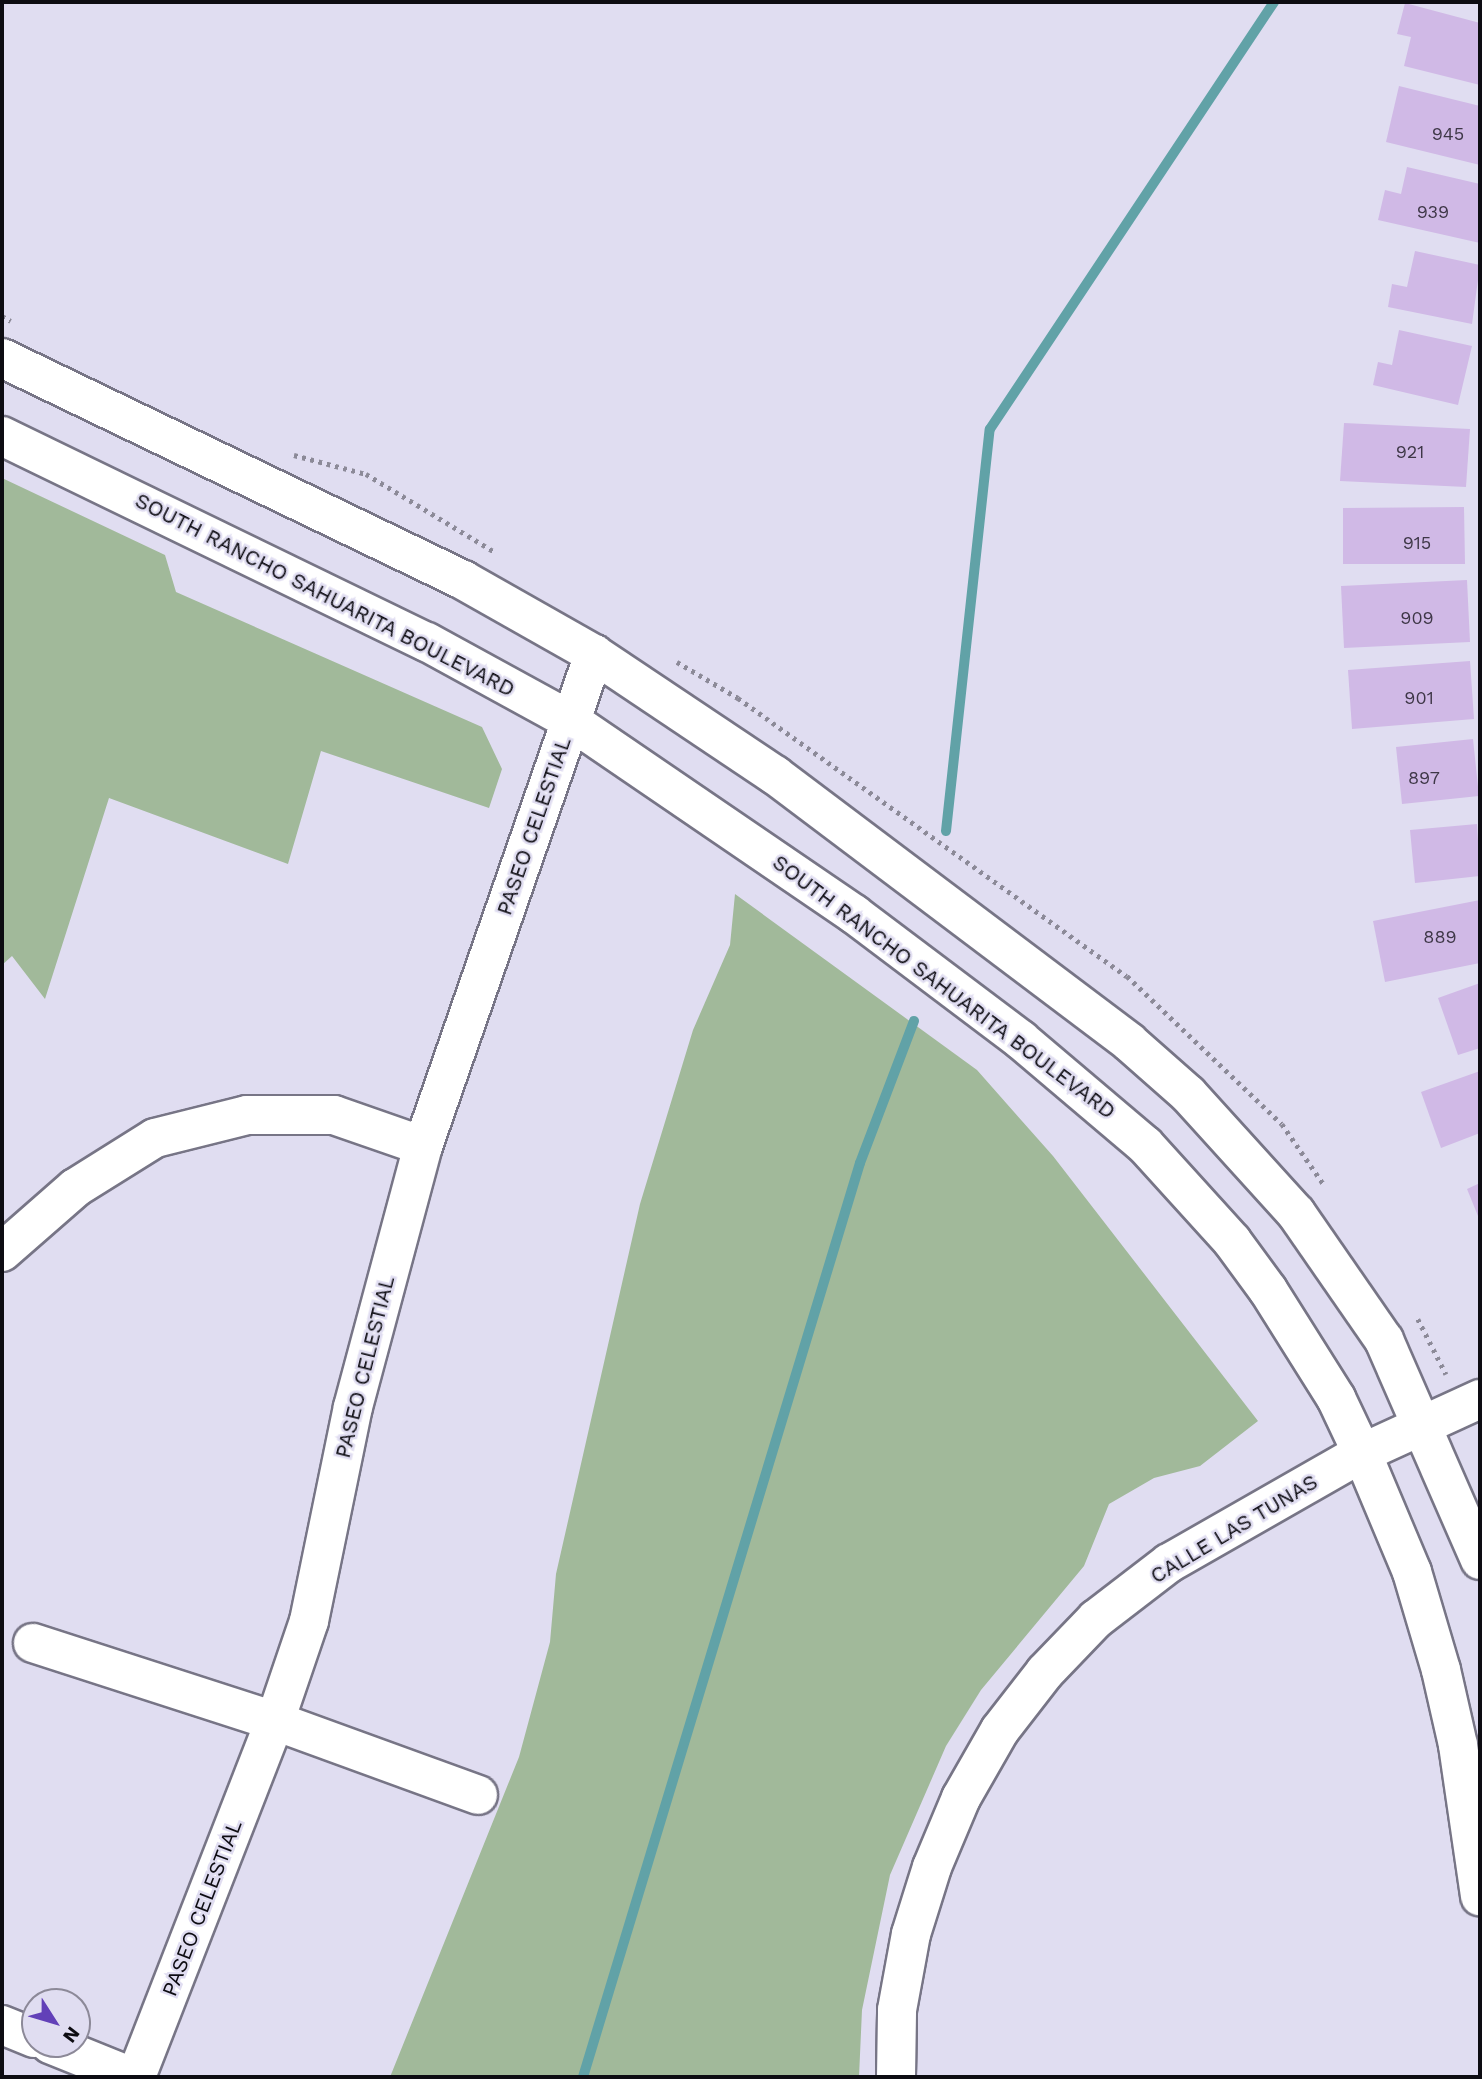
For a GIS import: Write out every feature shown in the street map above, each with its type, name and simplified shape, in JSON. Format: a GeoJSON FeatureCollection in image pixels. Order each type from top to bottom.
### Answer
{"type":"FeatureCollection","features":[{"type":"Feature","properties":{"kind":"street"},"geometry":{"type":"LineString","coordinates":[[2,358],[463,580],[594,654],[775,775],[903,868],[1129,1042],[1188,1094],[1296,1213],[1384,1340],[1424,1424],[1480,1560]]}},
{"type":"Feature","properties":{"kind":"street","name":"SOUTH RANCHO SAHUARITA BOULEVARD"},"geometry":{"type":"LineString","coordinates":[[2,436],[427,642],[571,721],[854,914],[1021,1040],[1128,1129],[1190,1192],[1268,1290],[1336,1398],[1362,1453],[1412,1572],[1441,1670],[1458,1745],[1480,1896]]}},
{"type":"Feature","properties":{"kind":"street","name":"PASEO CELESTIAL"},"geometry":{"type":"LineString","coordinates":[[134,2077],[275,1721],[309,1621],[353,1406],[423,1146],[594,654]]}},
{"type":"Feature","properties":{"kind":"street"},"geometry":{"type":"LineString","coordinates":[[2,1252],[75,1188],[155,1138],[247,1115],[334,1115],[423,1146]]}},
{"type":"Feature","properties":{"kind":"street","name":"CALLE LAS TUNAS"},"geometry":{"type":"LineString","coordinates":[[896,2077],[897,2010],[911,1934],[956,1810],[1000,1730],[1045,1672],[1096,1619],[1169,1563],[1362,1453],[1480,1399]]}},
{"type":"Feature","properties":{"kind":"street"},"geometry":{"type":"LineString","coordinates":[[33,1643],[275,1721],[478,1795]]}},
{"type":"Feature","properties":{"kind":"street"},"geometry":{"type":"LineString","coordinates":[[2,2025],[21,2032]]}},
{"type":"Feature","properties":{"kind":"street"},"geometry":{"type":"LineString","coordinates":[[86,2058],[134,2077]]}},
{"type":"Feature","properties":{"kind":"green space"},"geometry":{"type":"Polygon","coordinates":[[[2,478],[165,555],[176,592],[482,727],[502,769],[489,808],[321,751],[288,864],[109,798],[45,999],[12,956],[2,965],[2,478]]]}},
{"type":"Feature","properties":{"kind":"green space"},"geometry":{"type":"Polygon","coordinates":[[[735,894],[977,1070],[1053,1156],[1258,1421],[1200,1466],[1154,1478],[1109,1504],[1084,1566],[981,1690],[946,1746],[890,1875],[862,2010],[859,2077],[390,2077],[519,1757],[550,1642],[556,1574],[640,1204],[693,1030],[730,945],[735,894]]]}},
{"type":"Feature","properties":{"kind":"building"},"geometry":{"type":"Polygon","coordinates":[[[1405,3],[1480,23],[1480,85],[1404,66],[1411,37],[1397,34],[1405,3]]]}},
{"type":"Feature","properties":{"kind":"building"},"geometry":{"type":"Polygon","coordinates":[[[1399,86],[1480,106],[1480,165],[1386,142],[1399,86]]]}},
{"type":"Feature","properties":{"kind":"building"},"geometry":{"type":"Polygon","coordinates":[[[1407,167],[1480,184],[1480,243],[1378,220],[1385,190],[1401,194],[1407,167]]]}},
{"type":"Feature","properties":{"kind":"building"},"geometry":{"type":"Polygon","coordinates":[[[1415,251],[1480,265],[1472,324],[1388,307],[1392,284],[1407,287],[1415,251]]]}},
{"type":"Feature","properties":{"kind":"building"},"geometry":{"type":"Polygon","coordinates":[[[1399,330],[1472,346],[1458,405],[1373,385],[1378,362],[1392,365],[1399,330]]]}},
{"type":"Feature","properties":{"kind":"building"},"geometry":{"type":"Polygon","coordinates":[[[1344,423],[1470,429],[1466,487],[1340,481],[1344,423]]]}},
{"type":"Feature","properties":{"kind":"building"},"geometry":{"type":"Polygon","coordinates":[[[1464,507],[1465,564],[1343,564],[1343,508],[1464,507]]]}},
{"type":"Feature","properties":{"kind":"building"},"geometry":{"type":"Polygon","coordinates":[[[1467,580],[1470,642],[1344,648],[1341,586],[1467,580]]]}},
{"type":"Feature","properties":{"kind":"building"},"geometry":{"type":"Polygon","coordinates":[[[1470,661],[1474,719],[1352,729],[1348,670],[1470,661]]]}},
{"type":"Feature","properties":{"kind":"building"},"geometry":{"type":"Polygon","coordinates":[[[1473,739],[1479,796],[1402,804],[1396,747],[1473,739]]]}},
{"type":"Feature","properties":{"kind":"building"},"geometry":{"type":"Polygon","coordinates":[[[1477,824],[1480,876],[1415,883],[1410,830],[1477,824]]]}},
{"type":"Feature","properties":{"kind":"building"},"geometry":{"type":"Polygon","coordinates":[[[1480,900],[1480,963],[1385,982],[1373,921],[1480,900]]]}},
{"type":"Feature","properties":{"kind":"building"},"geometry":{"type":"Polygon","coordinates":[[[1480,983],[1480,1048],[1458,1055],[1438,998],[1480,983]]]}},
{"type":"Feature","properties":{"kind":"building"},"geometry":{"type":"Polygon","coordinates":[[[1480,1071],[1480,1133],[1441,1148],[1421,1092],[1480,1071]]]}},
{"type":"Feature","properties":{"kind":"building"},"geometry":{"type":"Polygon","coordinates":[[[1480,1183],[1480,1221],[1467,1189],[1480,1183]]]}},
{"type":"Feature","properties":{"kind":"waterway"},"geometry":{"type":"LineString","coordinates":[[946,831],[990,429],[1274,2]]}},
{"type":"Feature","properties":{"kind":"waterway"},"geometry":{"type":"LineString","coordinates":[[583,2077],[860,1163],[914,1021]]}}]}
